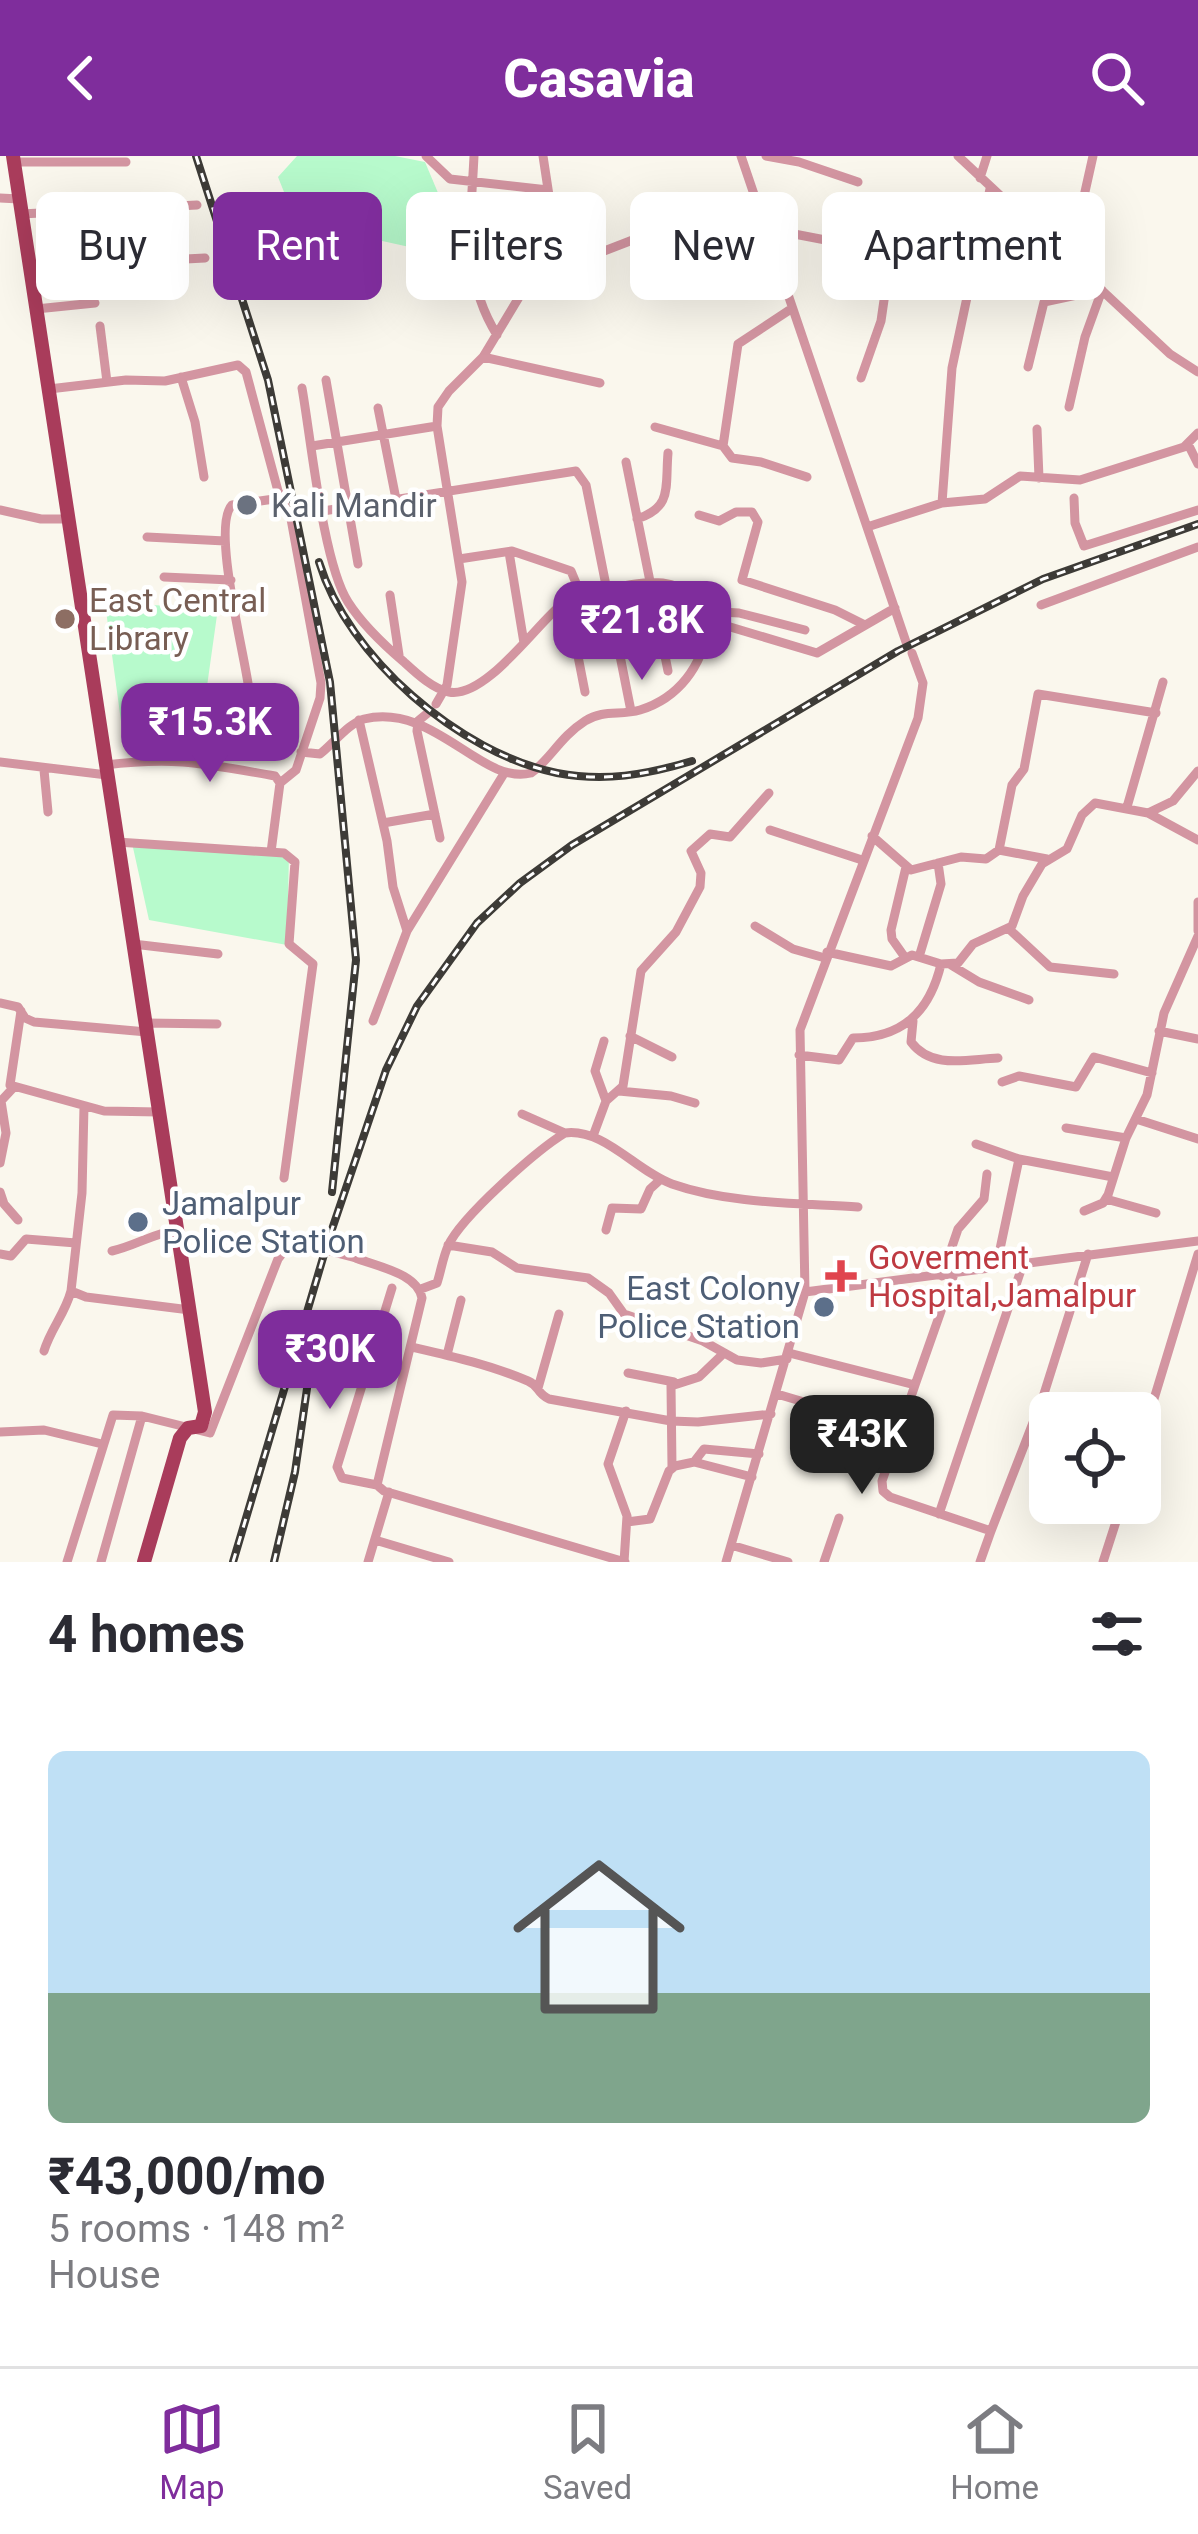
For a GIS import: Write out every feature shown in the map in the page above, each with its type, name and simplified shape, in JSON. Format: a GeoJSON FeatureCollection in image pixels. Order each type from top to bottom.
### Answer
{"type":"FeatureCollection","features":[{"type":"Feature","properties":{"kind":"main road"},"geometry":{"type":"LineString","coordinates":[[11,168],[106,770],[125,842],[133,944],[190,1310],[212,1416],[201,1426],[188,1428],[180,1438],[144,1562]]}},
{"type":"Feature","properties":{"kind":"street"},"geometry":{"type":"LineString","coordinates":[[426,156],[445,178],[548,190],[543,156]]}},
{"type":"Feature","properties":{"kind":"street"},"geometry":{"type":"LineString","coordinates":[[474,156],[474,290],[497,335]]}},
{"type":"Feature","properties":{"kind":"street"},"geometry":{"type":"LineString","coordinates":[[741,156],[752,192]]}},
{"type":"Feature","properties":{"kind":"street"},"geometry":{"type":"LineString","coordinates":[[766,156],[858,182]]}},
{"type":"Feature","properties":{"kind":"street"},"geometry":{"type":"LineString","coordinates":[[958,156],[993,192]]}},
{"type":"Feature","properties":{"kind":"street"},"geometry":{"type":"LineString","coordinates":[[980,178],[987,156]]}},
{"type":"Feature","properties":{"kind":"street"},"geometry":{"type":"LineString","coordinates":[[1085,192],[1093,156]]}},
{"type":"Feature","properties":{"kind":"street"},"geometry":{"type":"LineString","coordinates":[[11,168],[127,162]]}},
{"type":"Feature","properties":{"kind":"street"},"geometry":{"type":"LineString","coordinates":[[0,198],[36,208]]}},
{"type":"Feature","properties":{"kind":"street"},"geometry":{"type":"LineString","coordinates":[[189,206],[197,206]]}},
{"type":"Feature","properties":{"kind":"street"},"geometry":{"type":"LineString","coordinates":[[189,259],[206,258]]}},
{"type":"Feature","properties":{"kind":"street"},"geometry":{"type":"LineString","coordinates":[[30,267],[36,267]]}},
{"type":"Feature","properties":{"kind":"street"},"geometry":{"type":"LineString","coordinates":[[1105,293],[1170,354],[1198,372]]}},
{"type":"Feature","properties":{"kind":"street"},"geometry":{"type":"LineString","coordinates":[[418,722],[446,692],[462,596],[436,426],[441,403],[483,357],[519,300]]}},
{"type":"Feature","properties":{"kind":"street"},"geometry":{"type":"LineString","coordinates":[[788,300],[906,642]]}},
{"type":"Feature","properties":{"kind":"street"},"geometry":{"type":"LineString","coordinates":[[861,378],[879,331],[884,300]]}},
{"type":"Feature","properties":{"kind":"street"},"geometry":{"type":"LineString","coordinates":[[942,502],[952,368],[965,300]]}},
{"type":"Feature","properties":{"kind":"street"},"geometry":{"type":"LineString","coordinates":[[1028,367],[1044,302],[1053,300]]}},
{"type":"Feature","properties":{"kind":"street"},"geometry":{"type":"LineString","coordinates":[[1069,407],[1094,300]]}},
{"type":"Feature","properties":{"kind":"street"},"geometry":{"type":"LineString","coordinates":[[36,309],[95,304]]}},
{"type":"Feature","properties":{"kind":"street"},"geometry":{"type":"LineString","coordinates":[[723,446],[738,344],[791,309]]}},
{"type":"Feature","properties":{"kind":"street"},"geometry":{"type":"LineString","coordinates":[[100,326],[107,382]]}},
{"type":"Feature","properties":{"kind":"street"},"geometry":{"type":"LineString","coordinates":[[483,357],[601,383]]}},
{"type":"Feature","properties":{"kind":"street"},"geometry":{"type":"LineString","coordinates":[[49,389],[243,367],[291,519],[321,683],[296,770],[280,782],[271,852]]}},
{"type":"Feature","properties":{"kind":"street"},"geometry":{"type":"LineString","coordinates":[[181,377],[199,439],[204,477]]}},
{"type":"Feature","properties":{"kind":"street"},"geometry":{"type":"LineString","coordinates":[[326,380],[358,563]]}},
{"type":"Feature","properties":{"kind":"street"},"geometry":{"type":"LineString","coordinates":[[302,388],[323,511],[347,600],[399,658],[446,692],[461,692],[474,685],[567,600],[607,589],[648,582],[676,585],[704,615],[817,653],[895,608]]}},
{"type":"Feature","properties":{"kind":"street"},"geometry":{"type":"LineString","coordinates":[[378,408],[396,499]]}},
{"type":"Feature","properties":{"kind":"street"},"geometry":{"type":"LineString","coordinates":[[312,446],[436,426]]}},
{"type":"Feature","properties":{"kind":"street"},"geometry":{"type":"LineString","coordinates":[[655,427],[723,446],[732,458],[807,477]]}},
{"type":"Feature","properties":{"kind":"street"},"geometry":{"type":"LineString","coordinates":[[1037,429],[1039,478]]}},
{"type":"Feature","properties":{"kind":"street"},"geometry":{"type":"LineString","coordinates":[[867,526],[942,502],[985,499],[1018,477],[1080,480],[1189,445],[1198,433]]}},
{"type":"Feature","properties":{"kind":"street"},"geometry":{"type":"LineString","coordinates":[[1189,445],[1198,464]]}},
{"type":"Feature","properties":{"kind":"street"},"geometry":{"type":"LineString","coordinates":[[637,519],[663,505],[668,453]]}},
{"type":"Feature","properties":{"kind":"street"},"geometry":{"type":"LineString","coordinates":[[626,462],[668,670]]}},
{"type":"Feature","properties":{"kind":"street"},"geometry":{"type":"LineString","coordinates":[[323,511],[576,471],[586,485],[631,711]]}},
{"type":"Feature","properties":{"kind":"street"},"geometry":{"type":"LineString","coordinates":[[1074,498],[1075,523],[1084,546],[1198,510]]}},
{"type":"Feature","properties":{"kind":"street"},"geometry":{"type":"LineString","coordinates":[[249,690],[224,517],[228,507],[281,499]]}},
{"type":"Feature","properties":{"kind":"street"},"geometry":{"type":"LineString","coordinates":[[0,510],[68,520]]}},
{"type":"Feature","properties":{"kind":"street"},"geometry":{"type":"LineString","coordinates":[[699,514],[719,521],[736,512],[752,512],[758,522],[742,580],[836,610],[865,625]]}},
{"type":"Feature","properties":{"kind":"street"},"geometry":{"type":"LineString","coordinates":[[147,537],[225,541]]}},
{"type":"Feature","properties":{"kind":"street"},"geometry":{"type":"LineString","coordinates":[[1041,604],[1198,547]]}},
{"type":"Feature","properties":{"kind":"street"},"geometry":{"type":"LineString","coordinates":[[459,559],[509,552],[571,572],[581,596]]}},
{"type":"Feature","properties":{"kind":"street"},"geometry":{"type":"LineString","coordinates":[[509,552],[524,644]]}},
{"type":"Feature","properties":{"kind":"street"},"geometry":{"type":"LineString","coordinates":[[164,577],[231,580]]}},
{"type":"Feature","properties":{"kind":"street"},"geometry":{"type":"LineString","coordinates":[[390,595],[399,658]]}},
{"type":"Feature","properties":{"kind":"street"},"geometry":{"type":"LineString","coordinates":[[567,600],[585,692]]}},
{"type":"Feature","properties":{"kind":"street"},"geometry":{"type":"LineString","coordinates":[[704,615],[739,613],[805,630]]}},
{"type":"Feature","properties":{"kind":"street"},"geometry":{"type":"LineString","coordinates":[[301,752],[320,754],[359,720],[400,718],[418,722],[517,777],[535,771],[553,747],[587,719],[643,709],[694,673],[707,637],[704,615]]}},
{"type":"Feature","properties":{"kind":"street"},"geometry":{"type":"LineString","coordinates":[[726,1562],[806,1292],[802,1021],[922,702],[923,683],[912,653]]}},
{"type":"Feature","properties":{"kind":"street"},"geometry":{"type":"LineString","coordinates":[[1127,807],[1163,682]]}},
{"type":"Feature","properties":{"kind":"street"},"geometry":{"type":"LineString","coordinates":[[872,836],[917,871],[961,857],[986,859],[999,850],[1012,785],[1024,769],[1038,694],[1156,713]]}},
{"type":"Feature","properties":{"kind":"street"},"geometry":{"type":"LineString","coordinates":[[359,720],[395,898],[407,931]]}},
{"type":"Feature","properties":{"kind":"street"},"geometry":{"type":"LineString","coordinates":[[418,722],[440,838]]}},
{"type":"Feature","properties":{"kind":"street"},"geometry":{"type":"LineString","coordinates":[[0,762],[44,770],[106,770],[159,758],[193,760],[275,776],[280,782]]}},
{"type":"Feature","properties":{"kind":"street"},"geometry":{"type":"LineString","coordinates":[[44,770],[48,812]]}},
{"type":"Feature","properties":{"kind":"street"},"geometry":{"type":"LineString","coordinates":[[1148,813],[1173,801],[1198,770]]}},
{"type":"Feature","properties":{"kind":"street"},"geometry":{"type":"LineString","coordinates":[[373,1022],[407,931],[505,772]]}},
{"type":"Feature","properties":{"kind":"street"},"geometry":{"type":"LineString","coordinates":[[593,1136],[606,1101],[624,1081],[643,966],[676,932],[700,887],[701,873],[691,850],[710,834],[730,837],[769,793]]}},
{"type":"Feature","properties":{"kind":"street"},"geometry":{"type":"LineString","coordinates":[[998,1058],[953,1064],[917,1050],[911,1042],[913,1021],[946,964],[982,939],[1010,929],[1023,896],[1047,859],[1067,849],[1088,808],[1107,803],[1148,813],[1198,841]]}},
{"type":"Feature","properties":{"kind":"street"},"geometry":{"type":"LineString","coordinates":[[383,823],[434,814]]}},
{"type":"Feature","properties":{"kind":"street"},"geometry":{"type":"LineString","coordinates":[[770,830],[862,860]]}},
{"type":"Feature","properties":{"kind":"street"},"geometry":{"type":"LineString","coordinates":[[125,842],[289,854],[295,862],[289,944],[313,964],[284,1178]]}},
{"type":"Feature","properties":{"kind":"street"},"geometry":{"type":"LineString","coordinates":[[999,850],[1047,859]]}},
{"type":"Feature","properties":{"kind":"street"},"geometry":{"type":"LineString","coordinates":[[919,957],[941,884],[938,863]]}},
{"type":"Feature","properties":{"kind":"street"},"geometry":{"type":"LineString","coordinates":[[904,956],[891,930],[906,867]]}},
{"type":"Feature","properties":{"kind":"street"},"geometry":{"type":"LineString","coordinates":[[1106,1199],[1152,1073],[1159,1030],[1198,933],[1198,902]]}},
{"type":"Feature","properties":{"kind":"street"},"geometry":{"type":"LineString","coordinates":[[755,926],[793,949],[891,966],[904,956],[946,964],[1029,1000]]}},
{"type":"Feature","properties":{"kind":"street"},"geometry":{"type":"LineString","coordinates":[[1010,929],[1050,967],[1114,974]]}},
{"type":"Feature","properties":{"kind":"street"},"geometry":{"type":"LineString","coordinates":[[133,944],[218,954]]}},
{"type":"Feature","properties":{"kind":"street"},"geometry":{"type":"LineString","coordinates":[[0,1003],[34,1022],[147,1028],[217,1024]]}},
{"type":"Feature","properties":{"kind":"street"},"geometry":{"type":"LineString","coordinates":[[21,1011],[10,1081],[14,1087],[115,1112],[159,1112]]}},
{"type":"Feature","properties":{"kind":"street"},"geometry":{"type":"LineString","coordinates":[[799,1055],[839,1060],[853,1038],[867,1038],[913,1021]]}},
{"type":"Feature","properties":{"kind":"street"},"geometry":{"type":"LineString","coordinates":[[1159,1030],[1198,1039]]}},
{"type":"Feature","properties":{"kind":"street"},"geometry":{"type":"LineString","coordinates":[[630,1036],[672,1057]]}},
{"type":"Feature","properties":{"kind":"street"},"geometry":{"type":"LineString","coordinates":[[604,1041],[595,1071],[606,1101]]}},
{"type":"Feature","properties":{"kind":"street"},"geometry":{"type":"LineString","coordinates":[[1002,1082],[1019,1076],[1076,1087],[1094,1057],[1152,1073]]}},
{"type":"Feature","properties":{"kind":"street"},"geometry":{"type":"LineString","coordinates":[[0,1162],[6,1133],[1,1101],[14,1087]]}},
{"type":"Feature","properties":{"kind":"street"},"geometry":{"type":"LineString","coordinates":[[619,1091],[695,1102]]}},
{"type":"Feature","properties":{"kind":"street"},"geometry":{"type":"LineString","coordinates":[[44,1351],[52,1328],[64,1318],[71,1292],[83,1106]]}},
{"type":"Feature","properties":{"kind":"street"},"geometry":{"type":"LineString","coordinates":[[522,1114],[565,1133],[593,1136],[661,1179],[712,1192],[858,1208]]}},
{"type":"Feature","properties":{"kind":"street"},"geometry":{"type":"LineString","coordinates":[[1136,1119],[1198,1139]]}},
{"type":"Feature","properties":{"kind":"street"},"geometry":{"type":"LineString","coordinates":[[1066,1128],[1126,1138]]}},
{"type":"Feature","properties":{"kind":"street"},"geometry":{"type":"LineString","coordinates":[[421,1288],[437,1283],[448,1245],[463,1225],[526,1163],[565,1133]]}},
{"type":"Feature","properties":{"kind":"street"},"geometry":{"type":"LineString","coordinates":[[976,1144],[1018,1159],[1113,1177]]}},
{"type":"Feature","properties":{"kind":"street"},"geometry":{"type":"LineString","coordinates":[[996,1268],[1018,1159]]}},
{"type":"Feature","properties":{"kind":"street"},"geometry":{"type":"LineString","coordinates":[[987,1174],[984,1199],[958,1229],[948,1275],[882,1481],[890,1498],[991,1531]]}},
{"type":"Feature","properties":{"kind":"street"},"geometry":{"type":"LineString","coordinates":[[606,1230],[612,1208],[641,1210],[650,1189],[661,1179]]}},
{"type":"Feature","properties":{"kind":"street"},"geometry":{"type":"LineString","coordinates":[[0,1192],[18,1220]]}},
{"type":"Feature","properties":{"kind":"street"},"geometry":{"type":"LineString","coordinates":[[1084,1210],[1106,1199],[1156,1214]]}},
{"type":"Feature","properties":{"kind":"street"},"geometry":{"type":"LineString","coordinates":[[112,1251],[134,1246],[156,1233],[178,1230]]}},
{"type":"Feature","properties":{"kind":"street"},"geometry":{"type":"LineString","coordinates":[[0,1254],[11,1256],[26,1239],[76,1243]]}},
{"type":"Feature","properties":{"kind":"street"},"geometry":{"type":"LineString","coordinates":[[806,1292],[1198,1241]]}},
{"type":"Feature","properties":{"kind":"street"},"geometry":{"type":"LineString","coordinates":[[212,1416],[282,1250],[306,1245],[356,1258],[421,1288]]}},
{"type":"Feature","properties":{"kind":"street"},"geometry":{"type":"LineString","coordinates":[[448,1245],[492,1252],[518,1268],[588,1278],[609,1293],[624,1314],[704,1341],[749,1363],[788,1356],[915,1384]]}},
{"type":"Feature","properties":{"kind":"street"},"geometry":{"type":"LineString","coordinates":[[980,1562],[1042,1397],[1088,1254]]}},
{"type":"Feature","properties":{"kind":"street"},"geometry":{"type":"LineString","coordinates":[[1156,1392],[1198,1254]]}},
{"type":"Feature","properties":{"kind":"street"},"geometry":{"type":"LineString","coordinates":[[939,1514],[1023,1264]]}},
{"type":"Feature","properties":{"kind":"street"},"geometry":{"type":"LineString","coordinates":[[392,1288],[337,1467],[342,1478],[624,1562],[625,1506],[608,1470],[626,1411]]}},
{"type":"Feature","properties":{"kind":"street"},"geometry":{"type":"LineString","coordinates":[[377,1485],[412,1347],[421,1288]]}},
{"type":"Feature","properties":{"kind":"street"},"geometry":{"type":"LineString","coordinates":[[71,1292],[190,1310]]}},
{"type":"Feature","properties":{"kind":"street"},"geometry":{"type":"LineString","coordinates":[[447,1355],[461,1300]]}},
{"type":"Feature","properties":{"kind":"street"},"geometry":{"type":"LineString","coordinates":[[559,1314],[540,1395],[671,1421],[771,1414]]}},
{"type":"Feature","properties":{"kind":"street"},"geometry":{"type":"LineString","coordinates":[[412,1347],[478,1363],[538,1388]]}},
{"type":"Feature","properties":{"kind":"street"},"geometry":{"type":"LineString","coordinates":[[628,1373],[674,1382],[699,1377],[724,1353]]}},
{"type":"Feature","properties":{"kind":"street"},"geometry":{"type":"LineString","coordinates":[[627,1522],[650,1520],[672,1467],[670,1390],[674,1382]]}},
{"type":"Feature","properties":{"kind":"street"},"geometry":{"type":"LineString","coordinates":[[777,1394],[831,1410]]}},
{"type":"Feature","properties":{"kind":"street"},"geometry":{"type":"LineString","coordinates":[[67,1562],[113,1415],[142,1416],[188,1428]]}},
{"type":"Feature","properties":{"kind":"street"},"geometry":{"type":"LineString","coordinates":[[101,1562],[142,1416]]}},
{"type":"Feature","properties":{"kind":"street"},"geometry":{"type":"LineString","coordinates":[[0,1432],[44,1430],[102,1444]]}},
{"type":"Feature","properties":{"kind":"street"},"geometry":{"type":"LineString","coordinates":[[694,1462],[704,1449],[759,1454]]}},
{"type":"Feature","properties":{"kind":"street"},"geometry":{"type":"LineString","coordinates":[[672,1467],[694,1462],[752,1478]]}},
{"type":"Feature","properties":{"kind":"street"},"geometry":{"type":"LineString","coordinates":[[368,1562],[389,1492]]}},
{"type":"Feature","properties":{"kind":"street"},"geometry":{"type":"LineString","coordinates":[[824,1562],[839,1518]]}},
{"type":"Feature","properties":{"kind":"street"},"geometry":{"type":"LineString","coordinates":[[1103,1562],[1115,1524]]}},
{"type":"Feature","properties":{"kind":"street"},"geometry":{"type":"LineString","coordinates":[[375,1540],[449,1562]]}},
{"type":"Feature","properties":{"kind":"street"},"geometry":{"type":"LineString","coordinates":[[731,1545],[788,1562]]}},
{"type":"Feature","properties":{"kind":"street"},"geometry":{"type":"LineString","coordinates":[[572,1562],[576,1548]]}},
{"type":"Feature","properties":{"kind":"green space"},"geometry":{"type":"Polygon","coordinates":[[[297,156],[395,156],[425,162],[438,192],[406,192],[406,246],[382,241],[382,192],[284,192],[278,177],[297,156]]]}},
{"type":"Feature","properties":{"kind":"green space"},"geometry":{"type":"Polygon","coordinates":[[[105,603],[218,608],[200,736],[123,736],[105,603]]]}},
{"type":"Feature","properties":{"kind":"green space"},"geometry":{"type":"Polygon","coordinates":[[[132,843],[289,854],[287,945],[149,920],[132,843]]]}},
{"type":"Feature","properties":{"kind":"railway"},"geometry":{"type":"LineString","coordinates":[[196,156],[268,380],[330,682],[356,960],[332,1192]]}},
{"type":"Feature","properties":{"kind":"railway"},"geometry":{"type":"LineString","coordinates":[[233,1562],[328,1241],[386,1070],[417,1006],[477,923],[520,883],[572,845],[898,651],[1043,579],[1198,524]]}},
{"type":"Feature","properties":{"kind":"railway"},"geometry":{"type":"LineString","coordinates":[[319,562],[334,598],[381,665],[412,696],[483,745],[520,762],[574,776],[625,776],[692,761]]}},
{"type":"Feature","properties":{"kind":"railway"},"geometry":{"type":"LineString","coordinates":[[274,1562],[295,1472],[316,1326]]}},
{"type":"Feature","properties":{"kind":"place","name":"Kali Mandir"},"geometry":{"type":"Point","coordinates":[247,505]}},
{"type":"Feature","properties":{"kind":"place","name":"East Central Library"},"geometry":{"type":"Point","coordinates":[65,619]}},
{"type":"Feature","properties":{"kind":"place","name":"Jamalpur Police Station"},"geometry":{"type":"Point","coordinates":[138,1222]}},
{"type":"Feature","properties":{"kind":"place","name":"Goverment Hospital,Jamalpur"},"geometry":{"type":"Point","coordinates":[841,1276]}},
{"type":"Feature","properties":{"kind":"place","name":"East Colony Police Station"},"geometry":{"type":"Point","coordinates":[824,1307]}}]}
